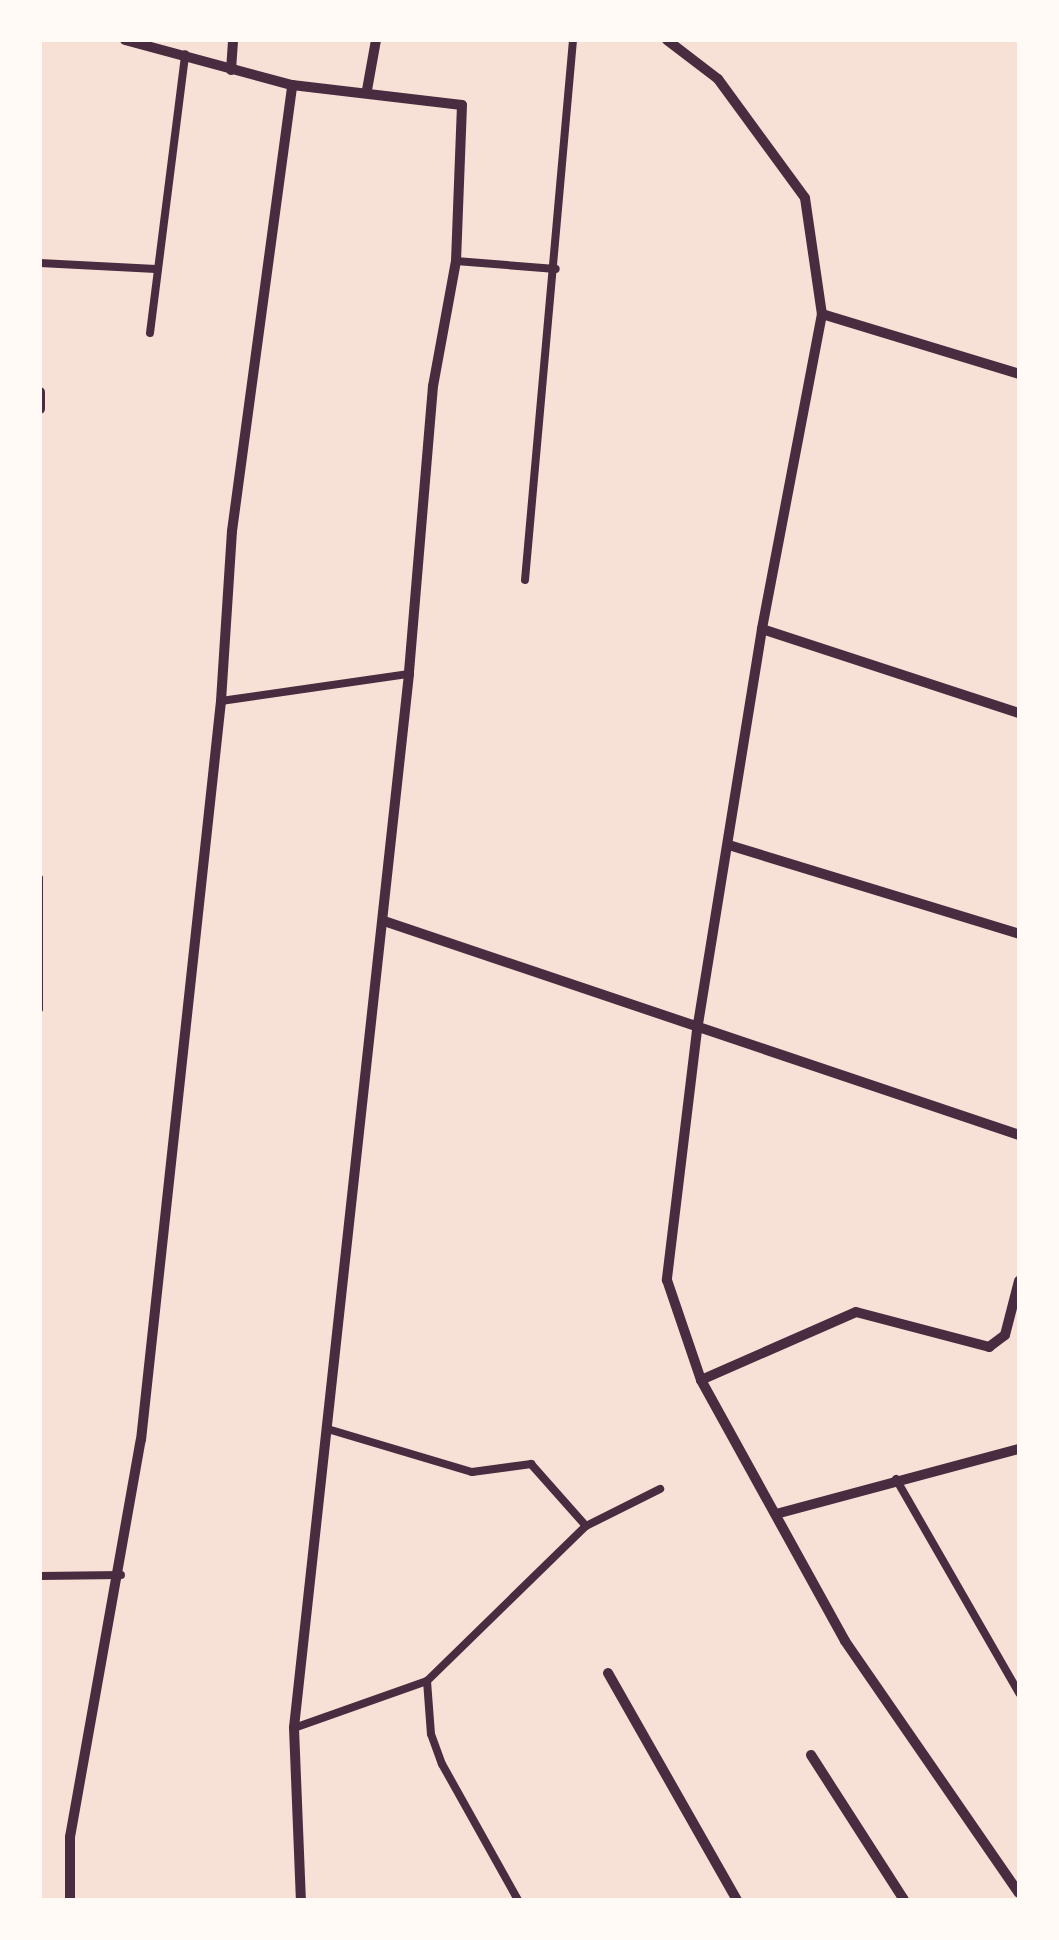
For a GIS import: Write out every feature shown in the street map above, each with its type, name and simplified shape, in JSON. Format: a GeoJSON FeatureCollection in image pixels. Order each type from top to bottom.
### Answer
{"type":"FeatureCollection","features":[{"type":"Feature","properties":{"kind":"street"},"geometry":{"type":"LineString","coordinates":[[125,40],[186,52],[230,70],[292,85],[366,90],[462,105],[456,261],[434,386],[409,674],[331,1430],[294,1728],[300,1900]]}},
{"type":"Feature","properties":{"kind":"street"},"geometry":{"type":"LineString","coordinates":[[230,70],[234,40]]}},
{"type":"Feature","properties":{"kind":"street"},"geometry":{"type":"LineString","coordinates":[[366,90],[376,40]]}},
{"type":"Feature","properties":{"kind":"street"},"geometry":{"type":"LineString","coordinates":[[667,40],[718,79],[804,198],[822,314],[762,629],[732,846],[698,1022],[667,1280],[701,1380],[845,1641],[1019,1893]]}},
{"type":"Feature","properties":{"kind":"street"},"geometry":{"type":"LineString","coordinates":[[70,1900],[70,1837],[121,1575],[142,1440],[221,701],[232,531],[292,85]]}},
{"type":"Feature","properties":{"kind":"street"},"geometry":{"type":"LineString","coordinates":[[822,314],[1019,374]]}},
{"type":"Feature","properties":{"kind":"street"},"geometry":{"type":"LineString","coordinates":[[40,392],[40,409]]}},
{"type":"Feature","properties":{"kind":"street"},"geometry":{"type":"LineString","coordinates":[[762,629],[1019,713]]}},
{"type":"Feature","properties":{"kind":"street"},"geometry":{"type":"LineString","coordinates":[[732,846],[1019,934]]}},
{"type":"Feature","properties":{"kind":"street"},"geometry":{"type":"LineString","coordinates":[[384,920],[698,1022],[1019,1135]]}},
{"type":"Feature","properties":{"kind":"street"},"geometry":{"type":"LineString","coordinates":[[701,1380],[856,1312],[989,1346],[1004,1335],[1019,1281]]}},
{"type":"Feature","properties":{"kind":"street"},"geometry":{"type":"LineString","coordinates":[[776,1514],[1019,1449]]}},
{"type":"Feature","properties":{"kind":"street"},"geometry":{"type":"LineString","coordinates":[[608,1673],[737,1900]]}},
{"type":"Feature","properties":{"kind":"street"},"geometry":{"type":"LineString","coordinates":[[811,1755],[904,1900]]}},
{"type":"Feature","properties":{"kind":"lane"},"geometry":{"type":"LineString","coordinates":[[525,580],[574,40]]}},
{"type":"Feature","properties":{"kind":"lane"},"geometry":{"type":"LineString","coordinates":[[150,332],[186,52]]}},
{"type":"Feature","properties":{"kind":"lane"},"geometry":{"type":"LineString","coordinates":[[456,261],[556,270]]}},
{"type":"Feature","properties":{"kind":"lane"},"geometry":{"type":"LineString","coordinates":[[40,262],[156,268]]}},
{"type":"Feature","properties":{"kind":"lane"},"geometry":{"type":"LineString","coordinates":[[221,701],[409,674]]}},
{"type":"Feature","properties":{"kind":"lane"},"geometry":{"type":"LineString","coordinates":[[331,1430],[472,1472],[530,1464],[586,1526]]}},
{"type":"Feature","properties":{"kind":"lane"},"geometry":{"type":"LineString","coordinates":[[896,1479],[1019,1693]]}},
{"type":"Feature","properties":{"kind":"lane"},"geometry":{"type":"LineString","coordinates":[[294,1728],[427,1681],[586,1526],[660,1489]]}},
{"type":"Feature","properties":{"kind":"lane"},"geometry":{"type":"LineString","coordinates":[[40,1576],[121,1575]]}},
{"type":"Feature","properties":{"kind":"lane"},"geometry":{"type":"LineString","coordinates":[[427,1681],[431,1734],[442,1764],[518,1900]]}},
{"type":"Feature","properties":{"kind":"path"},"geometry":{"type":"LineString","coordinates":[[40,877],[40,1009]]}}]}
